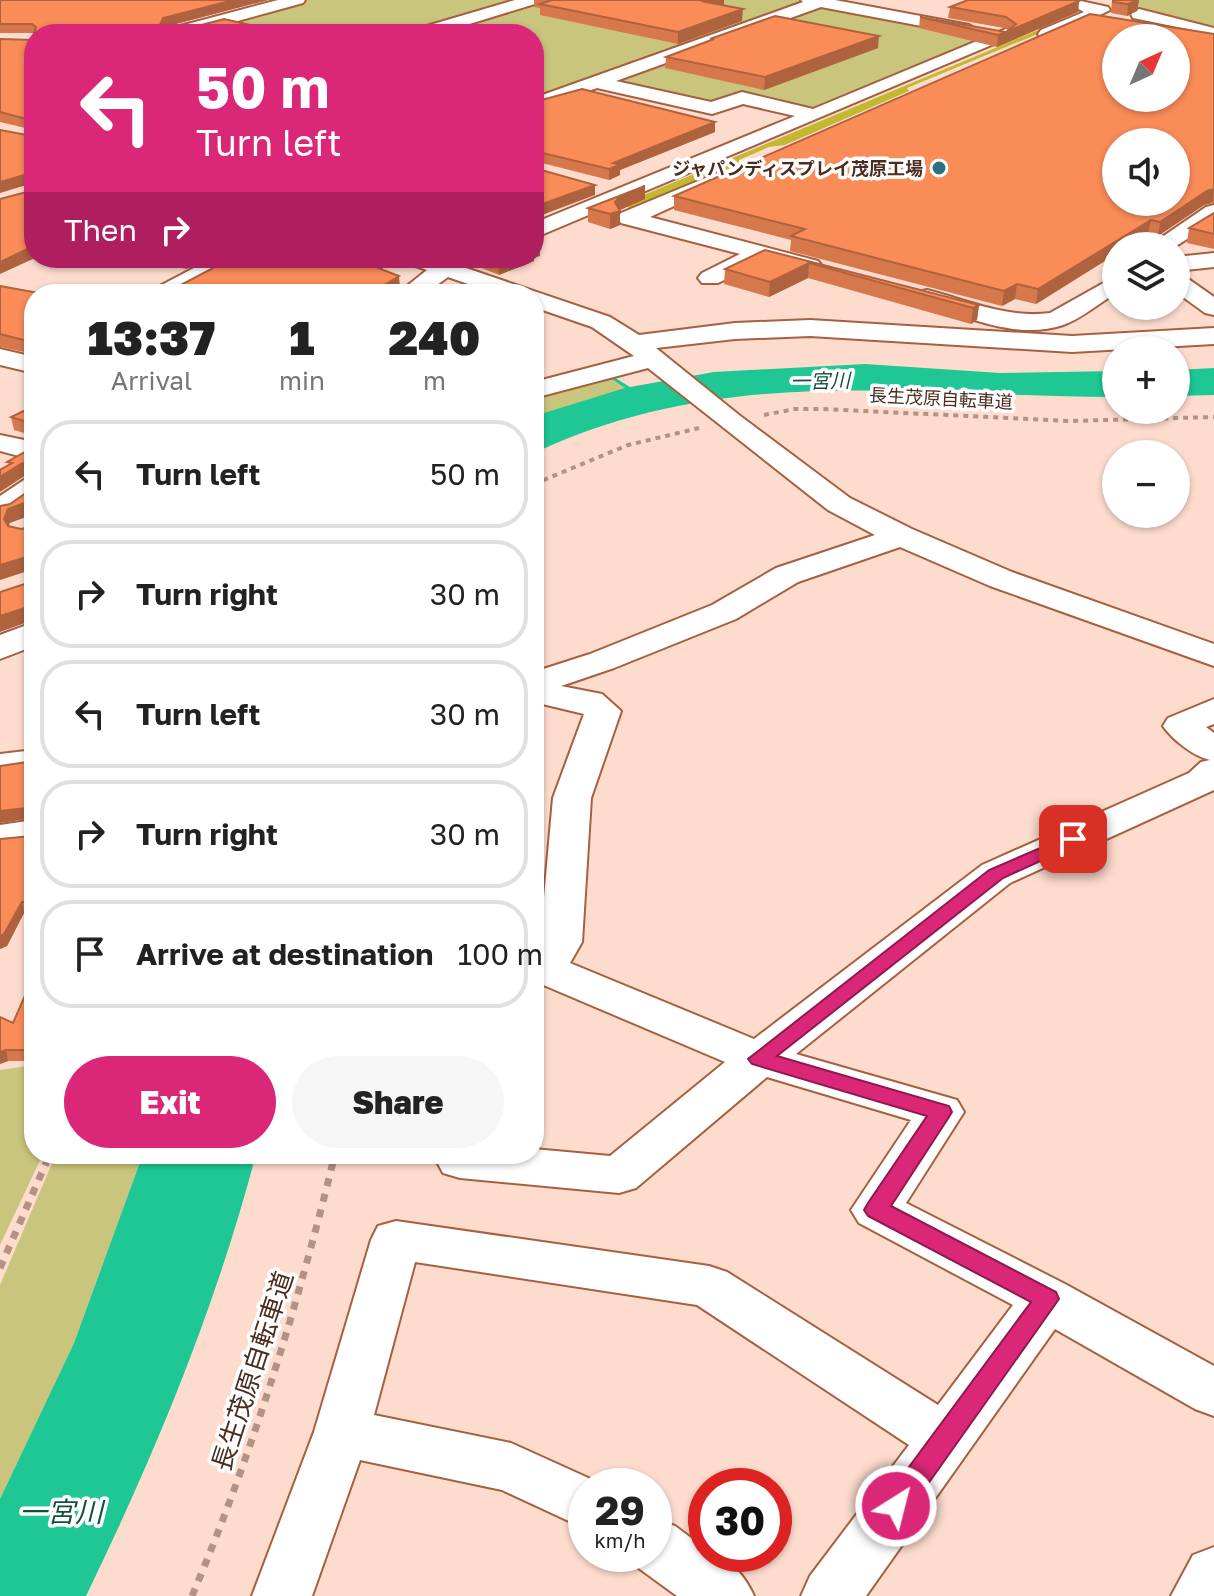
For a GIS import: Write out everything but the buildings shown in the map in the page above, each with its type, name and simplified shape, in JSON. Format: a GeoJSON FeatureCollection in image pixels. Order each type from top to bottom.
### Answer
{"type":"FeatureCollection","features":[{"type":"Feature","properties":{"kind":"street"},"geometry":{"type":"LineString","coordinates":[[207,24],[297,0]]}},
{"type":"Feature","properties":{"kind":"street"},"geometry":{"type":"LineString","coordinates":[[452,24],[532,0]]}},
{"type":"Feature","properties":{"kind":"street"},"geometry":{"type":"LineString","coordinates":[[877,0],[997,26]]}},
{"type":"Feature","properties":{"kind":"street"},"geometry":{"type":"LineString","coordinates":[[544,97],[595,82],[818,1],[997,26],[1027,27],[1090,8],[1214,36]]}},
{"type":"Feature","properties":{"kind":"street"},"geometry":{"type":"LineString","coordinates":[[629,218],[1090,8]]}},
{"type":"Feature","properties":{"kind":"street"},"geometry":{"type":"LineString","coordinates":[[218,21],[230,24]]}},
{"type":"Feature","properties":{"kind":"street"},"geometry":{"type":"LineString","coordinates":[[544,227],[815,115],[997,26]]}},
{"type":"Feature","properties":{"kind":"street"},"geometry":{"type":"LineString","coordinates":[[595,82],[712,108],[742,98],[815,115]]}},
{"type":"Feature","properties":{"kind":"street"},"geometry":{"type":"LineString","coordinates":[[589,184],[626,194]]}},
{"type":"Feature","properties":{"kind":"street"},"geometry":{"type":"LineString","coordinates":[[592,208],[835,273]]}},
{"type":"Feature","properties":{"kind":"street"},"geometry":{"type":"LineString","coordinates":[[1182,232],[1214,212]]}},
{"type":"Feature","properties":{"kind":"street"},"geometry":{"type":"LineString","coordinates":[[710,278],[761,253]]}},
{"type":"Feature","properties":{"kind":"street"},"geometry":{"type":"LineString","coordinates":[[1190,263],[1214,260]]}},
{"type":"Feature","properties":{"kind":"street"},"geometry":{"type":"LineString","coordinates":[[182,284],[212,268]]}},
{"type":"Feature","properties":{"kind":"street"},"geometry":{"type":"LineString","coordinates":[[423,284],[445,268],[492,284]]}},
{"type":"Feature","properties":{"kind":"street"},"geometry":{"type":"LineString","coordinates":[[1190,291],[1214,308]]}},
{"type":"Feature","properties":{"kind":"street"},"geometry":{"type":"LineString","coordinates":[[910,292],[1014,320],[1046,321],[1057,319],[1102,292]]}},
{"type":"Feature","properties":{"kind":"street"},"geometry":{"type":"LineString","coordinates":[[544,302],[601,322],[634,343],[729,421],[839,504],[901,536],[1077,609],[1214,656]]}},
{"type":"Feature","properties":{"kind":"street"},"geometry":{"type":"LineString","coordinates":[[634,343],[735,331],[810,328],[1058,344],[1214,336]]}},
{"type":"Feature","properties":{"kind":"street"},"geometry":{"type":"LineString","coordinates":[[0,357],[24,363]]}},
{"type":"Feature","properties":{"kind":"street"},"geometry":{"type":"LineString","coordinates":[[544,388],[657,360]]}},
{"type":"Feature","properties":{"kind":"street"},"geometry":{"type":"LineString","coordinates":[[0,443],[24,449]]}},
{"type":"Feature","properties":{"kind":"street"},"geometry":{"type":"LineString","coordinates":[[0,509],[24,493]]}},
{"type":"Feature","properties":{"kind":"street"},"geometry":{"type":"LineString","coordinates":[[544,680],[602,661],[724,612],[787,575],[901,536]]}},
{"type":"Feature","properties":{"kind":"street"},"geometry":{"type":"LineString","coordinates":[[0,649],[24,636]]}},
{"type":"Feature","properties":{"kind":"street"},"geometry":{"type":"LineString","coordinates":[[544,693],[589,702],[603,711],[572,798],[561,942],[544,962]]}},
{"type":"Feature","properties":{"kind":"street"},"geometry":{"type":"LineString","coordinates":[[1214,710],[1181,726],[1214,750]]}},
{"type":"Feature","properties":{"kind":"street"},"geometry":{"type":"LineString","coordinates":[[0,765],[24,762]]}},
{"type":"Feature","properties":{"kind":"street"},"geometry":{"type":"LineString","coordinates":[[502,1164],[619,1175],[759,1059],[996,874],[1202,781],[1214,770]]}},
{"type":"Feature","properties":{"kind":"street"},"geometry":{"type":"LineString","coordinates":[[0,837],[24,833]]}},
{"type":"Feature","properties":{"kind":"street"},"geometry":{"type":"LineString","coordinates":[[544,969],[759,1059],[941,1112],[876,1210],[1047,1299],[1214,1393]]}},
{"type":"Feature","properties":{"kind":"street"},"geometry":{"type":"LineString","coordinates":[[282,1596],[342,1432],[396,1240],[709,1286],[945,1439]]}},
{"type":"Feature","properties":{"kind":"street"},"geometry":{"type":"LineString","coordinates":[[831,1596],[1047,1299]]}},
{"type":"Feature","properties":{"kind":"street"},"geometry":{"type":"LineString","coordinates":[[342,1432],[511,1468],[568,1495]]}},
{"type":"Feature","properties":{"kind":"street"},"geometry":{"type":"LineString","coordinates":[[672,1558],[724,1596]]}},
{"type":"Feature","properties":{"kind":"street"},"geometry":{"type":"LineString","coordinates":[[1201,1596],[1214,1574]]}},
{"type":"Feature","properties":{"kind":"path","name":"長生茂原自転車道"},"geometry":{"type":"LineString","coordinates":[[544,480],[628,445],[729,421],[809,409],[1070,421],[1214,417]]}},
{"type":"Feature","properties":{"kind":"path"},"geometry":{"type":"LineString","coordinates":[[0,1268],[46,1164]]}},
{"type":"Feature","properties":{"kind":"path","name":"長生茂原自転車道"},"geometry":{"type":"LineString","coordinates":[[192,1596],[252,1446],[289,1337],[332,1164]]}},
{"type":"Feature","properties":{"kind":"shaded area"},"geometry":{"type":"Polygon","coordinates":[[[304,0],[523,0],[443,24],[234,22],[304,0]]]}},
{"type":"Feature","properties":{"kind":"shaded area"},"geometry":{"type":"Polygon","coordinates":[[[539,0],[809,2],[548,95],[544,94],[544,24],[460,24],[539,0]]]}},
{"type":"Feature","properties":{"kind":"shaded area"},"geometry":{"type":"Polygon","coordinates":[[[1123,0],[1214,0],[1214,29],[1141,9],[1123,0]]]}},
{"type":"Feature","properties":{"kind":"shaded area"},"geometry":{"type":"Polygon","coordinates":[[[819,6],[989,36],[807,111],[736,95],[708,105],[605,82],[819,6]]]}},
{"type":"Feature","properties":{"kind":"shaded area"},"geometry":{"type":"Polygon","coordinates":[[[1079,13],[1086,14],[907,88],[909,91],[785,145],[769,147],[739,160],[740,164],[632,209],[622,204],[1079,13]]]}},
{"type":"Feature","properties":{"kind":"shaded area"},"geometry":{"type":"Polygon","coordinates":[[[606,375],[626,388],[544,413],[544,391],[606,375]]]}},
{"type":"Feature","properties":{"kind":"shaded area"},"geometry":{"type":"Polygon","coordinates":[[[24,1066],[24,1164],[38,1164],[0,1245],[0,1070],[24,1066]]]}},
{"type":"Feature","properties":{"kind":"shaded area"},"geometry":{"type":"Polygon","coordinates":[[[52,1164],[139,1164],[74,1343],[0,1499],[0,1285],[52,1164]]]}},
{"type":"Feature","properties":{"kind":"water","name":"一宮川"},"geometry":{"type":"Polygon","coordinates":[[[865,364],[1000,373],[1102,371],[1102,397],[893,391],[750,395],[678,406],[607,424],[544,449],[544,413],[625,388],[606,375],[609,374],[630,387],[714,372],[865,364]]]}},
{"type":"Feature","properties":{"kind":"water"},"geometry":{"type":"Polygon","coordinates":[[[1214,368],[1214,395],[1190,396],[1190,369],[1214,368]]]}},
{"type":"Feature","properties":{"kind":"water","name":"一宮川"},"geometry":{"type":"Polygon","coordinates":[[[139,1164],[253,1164],[222,1268],[182,1379],[136,1489],[86,1596],[0,1596],[0,1499],[74,1343],[139,1164]]]}},
{"type":"Feature","properties":{"kind":"place","name":"ジャパンディスプレイ茂原工場"},"geometry":{"type":"Point","coordinates":[939,168]}},
{"type":"Feature","properties":{"kind":"route"},"geometry":{"type":"LineString","coordinates":[[896,1506],[1047,1299],[876,1210],[941,1112],[759,1059],[996,874],[1073,839]]}}]}
